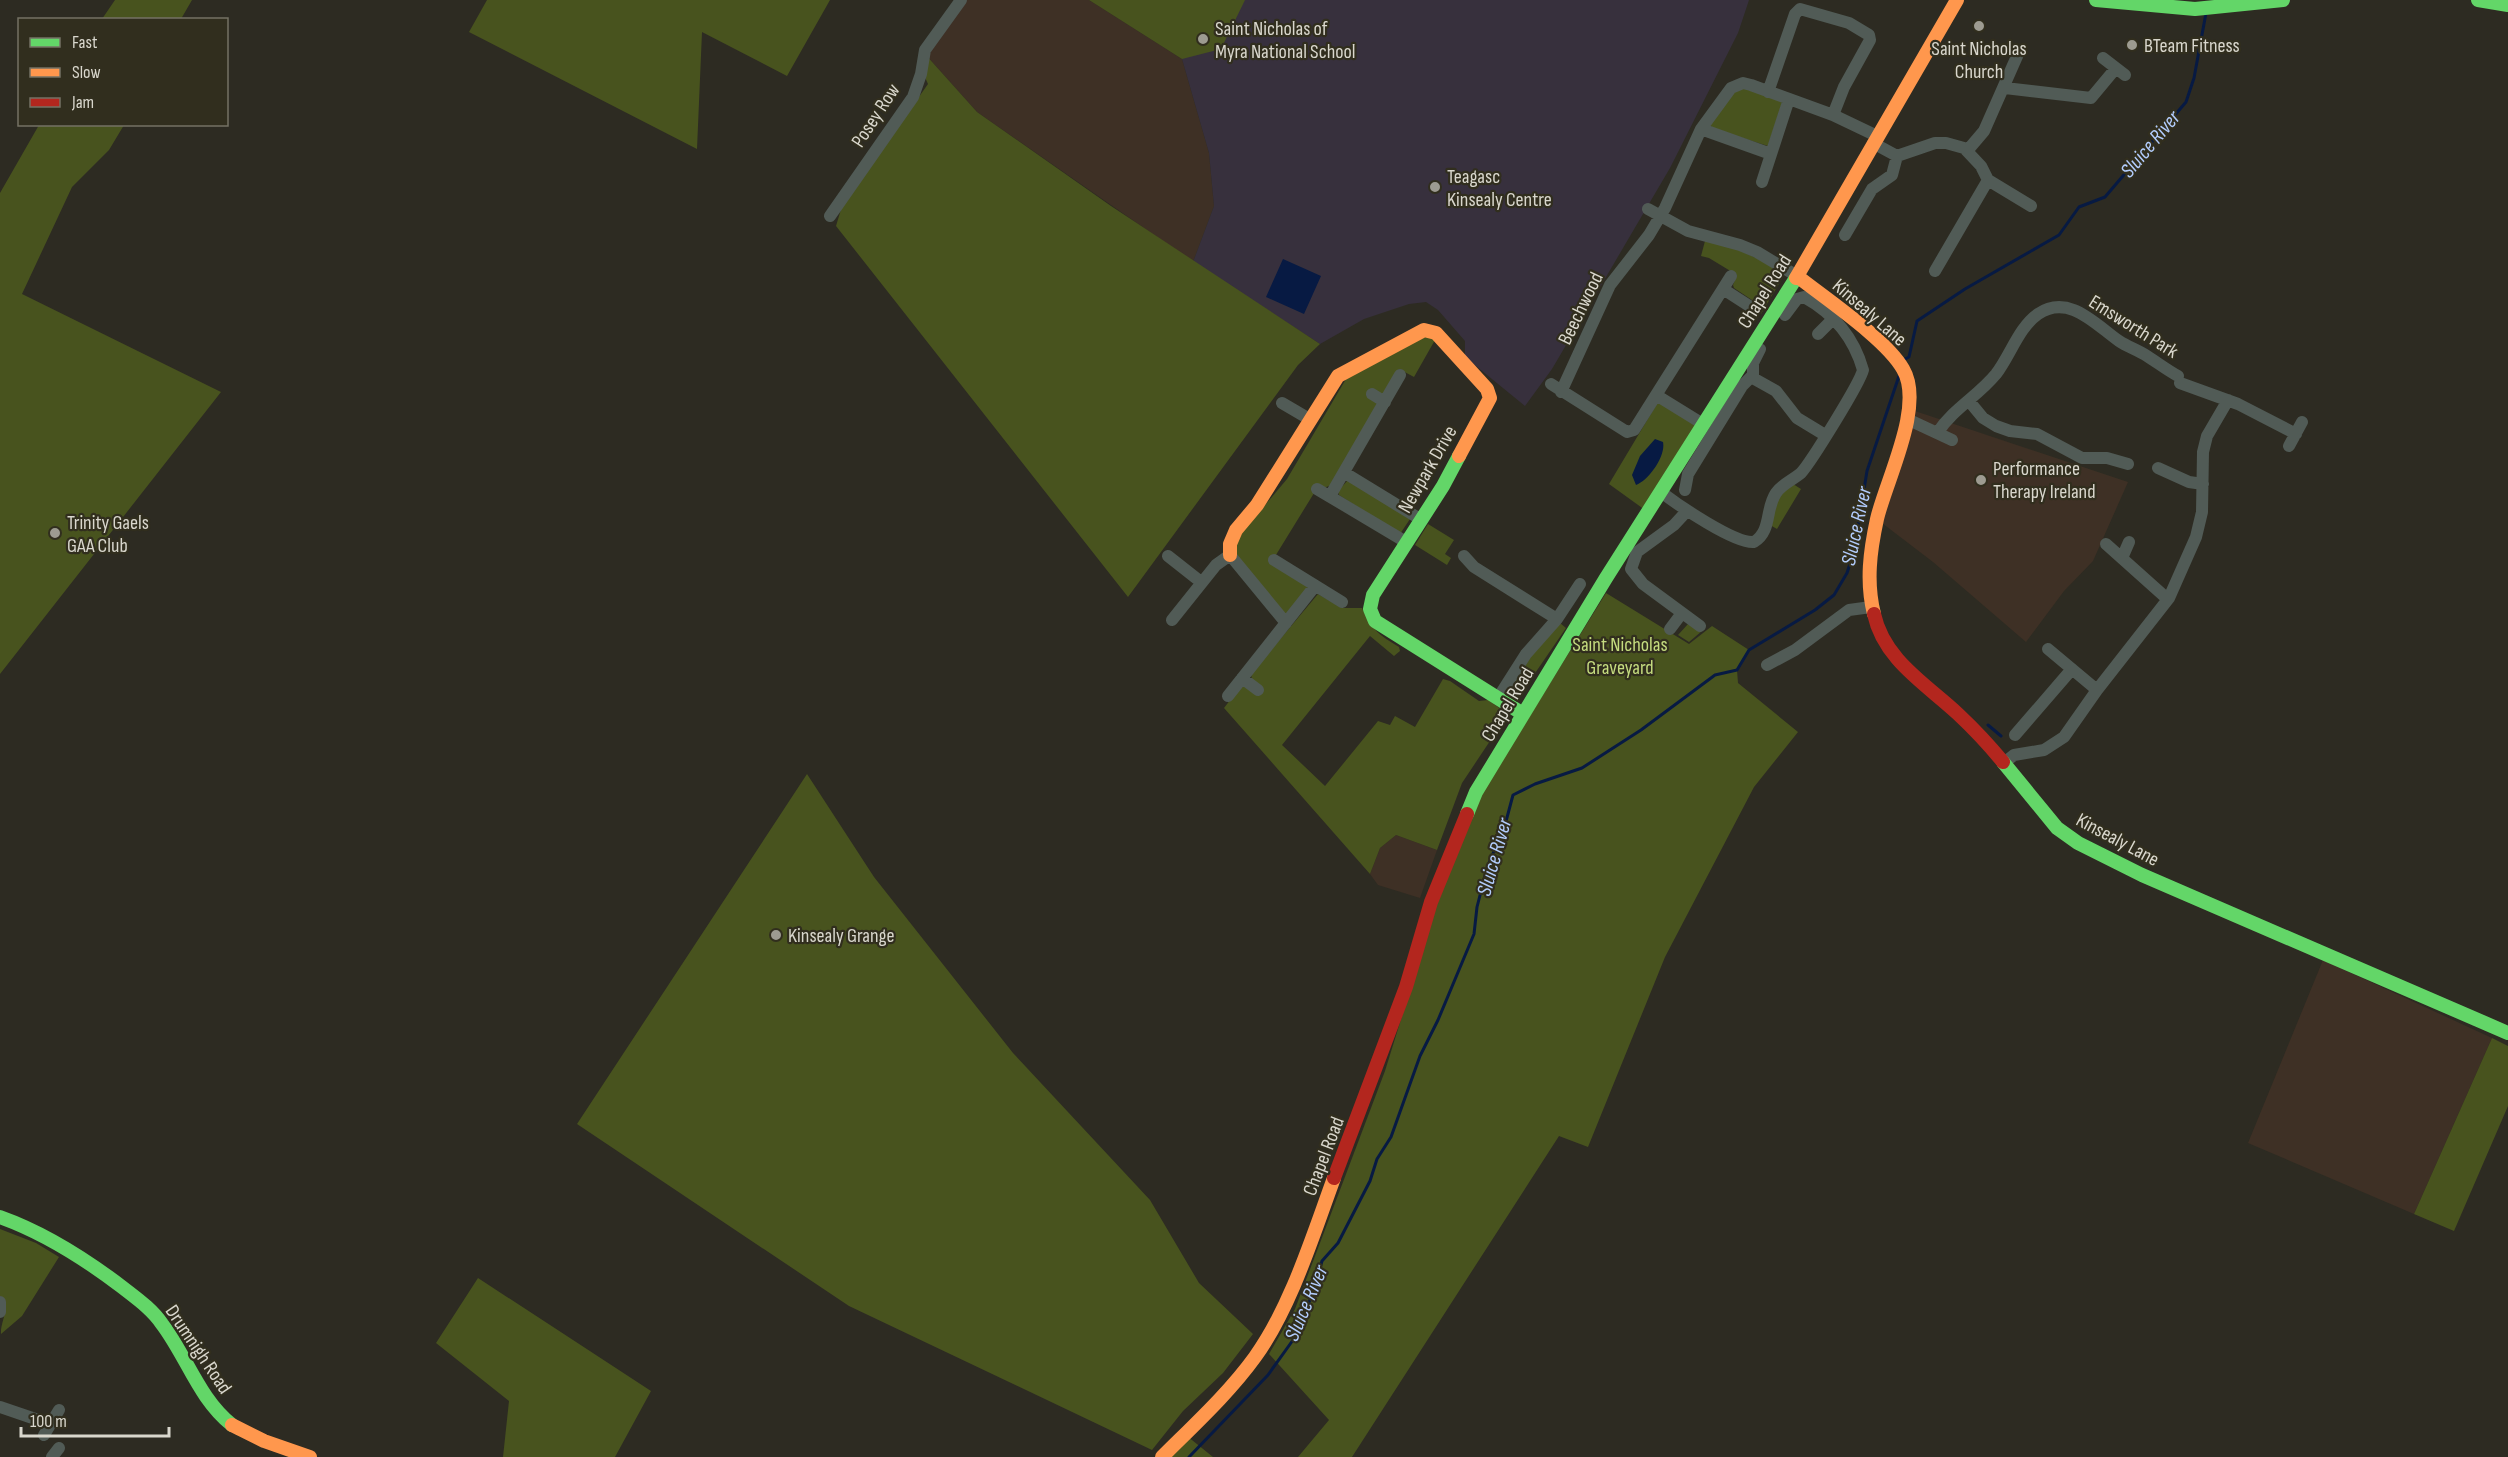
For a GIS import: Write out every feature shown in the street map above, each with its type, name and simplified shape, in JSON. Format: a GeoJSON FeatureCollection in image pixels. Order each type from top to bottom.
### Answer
{"type":"FeatureCollection","features":[{"type":"Feature","properties":{"kind":"street","name":"Posey Row"},"geometry":{"type":"LineString","coordinates":[[830,216],[913,97],[921,74],[925,50],[961,0]]}},
{"type":"Feature","properties":{"kind":"street","name":"Chapel Road"},"geometry":{"type":"LineString","coordinates":[[1162,1457],[1256,1356],[1297,1277],[1406,987],[1431,902],[1476,792],[1660,492],[1797,276],[1957,0]]}},
{"type":"Feature","properties":{"kind":"street"},"geometry":{"type":"LineString","coordinates":[[2096,0],[2195,9],[2283,0]]}},
{"type":"Feature","properties":{"kind":"street"},"geometry":{"type":"LineString","coordinates":[[2478,0],[2508,5]]}},
{"type":"Feature","properties":{"kind":"street"},"geometry":{"type":"LineString","coordinates":[[1833,115],[1844,87],[1870,40],[1869,34],[1849,23],[1800,9],[1795,14],[1768,92],[1833,115],[1897,156]]}},
{"type":"Feature","properties":{"kind":"street"},"geometry":{"type":"LineString","coordinates":[[1967,151],[1984,131],[2005,88],[2018,54]]}},
{"type":"Feature","properties":{"kind":"street"},"geometry":{"type":"LineString","coordinates":[[2005,88],[2091,99],[2121,72],[2103,58]]}},
{"type":"Feature","properties":{"kind":"street","name":"Beechwood"},"geometry":{"type":"LineString","coordinates":[[1731,276],[1631,432],[1556,388],[1610,285],[1649,235],[1701,129],[1736,85],[1743,83],[1768,92]]}},
{"type":"Feature","properties":{"kind":"street"},"geometry":{"type":"LineString","coordinates":[[1762,182],[1789,99]]}},
{"type":"Feature","properties":{"kind":"street"},"geometry":{"type":"LineString","coordinates":[[1701,129],[1771,154]]}},
{"type":"Feature","properties":{"kind":"street"},"geometry":{"type":"LineString","coordinates":[[1897,156],[1935,143],[1954,145],[1967,151],[1981,166],[1988,180],[2031,206]]}},
{"type":"Feature","properties":{"kind":"street"},"geometry":{"type":"LineString","coordinates":[[1845,235],[1872,189],[1892,175],[1897,156]]}},
{"type":"Feature","properties":{"kind":"street"},"geometry":{"type":"LineString","coordinates":[[1935,271],[1988,180]]}},
{"type":"Feature","properties":{"kind":"street"},"geometry":{"type":"LineString","coordinates":[[1648,209],[1671,224],[1702,237],[1740,245],[1758,252],[1797,276]]}},
{"type":"Feature","properties":{"kind":"street","name":"Kinsealy Lane"},"geometry":{"type":"LineString","coordinates":[[1797,276],[1851,318],[1897,360],[1911,388],[1907,419],[1891,466],[1873,541],[1868,589],[1871,608],[1886,643],[1903,667],[1959,715],[2004,763],[2057,828],[2099,855],[2508,1033]]}},
{"type":"Feature","properties":{"kind":"street"},"geometry":{"type":"LineString","coordinates":[[1723,289],[1754,309]]}},
{"type":"Feature","properties":{"kind":"street"},"geometry":{"type":"LineString","coordinates":[[1660,492],[1687,512],[1738,540],[1754,542],[1766,531],[1770,505],[1776,494],[1785,484],[1802,472],[1863,370],[1848,335],[1833,319],[1803,297],[1797,299],[1785,315]]}},
{"type":"Feature","properties":{"kind":"street","name":"Emsworth Park"},"geometry":{"type":"LineString","coordinates":[[1938,432],[1947,420],[2000,369],[2031,321],[2042,312],[2057,308],[2075,310],[2086,316],[2119,342],[2147,356],[2179,380],[2228,400],[2296,434]]}},
{"type":"Feature","properties":{"kind":"street"},"geometry":{"type":"LineString","coordinates":[[1818,334],[1833,319]]}},
{"type":"Feature","properties":{"kind":"street","name":"Newpark Drive"},"geometry":{"type":"LineString","coordinates":[[1230,555],[1230,544],[1236,530],[1257,505],[1338,376],[1424,330],[1436,333],[1487,389],[1490,398],[1443,486],[1373,595],[1370,614],[1375,621],[1523,714]]}},
{"type":"Feature","properties":{"kind":"street"},"geometry":{"type":"LineString","coordinates":[[1753,378],[1753,363],[1760,349]]}},
{"type":"Feature","properties":{"kind":"street"},"geometry":{"type":"LineString","coordinates":[[2157,380],[2164,369]]}},
{"type":"Feature","properties":{"kind":"street"},"geometry":{"type":"LineString","coordinates":[[1330,496],[1400,375]]}},
{"type":"Feature","properties":{"kind":"street"},"geometry":{"type":"LineString","coordinates":[[1753,378],[1776,391],[1802,422],[1825,435]]}},
{"type":"Feature","properties":{"kind":"street"},"geometry":{"type":"LineString","coordinates":[[1685,490],[1688,474],[1742,386],[1753,378]]}},
{"type":"Feature","properties":{"kind":"street"},"geometry":{"type":"LineString","coordinates":[[1372,394],[1385,402]]}},
{"type":"Feature","properties":{"kind":"street"},"geometry":{"type":"LineString","coordinates":[[1656,395],[1703,424]]}},
{"type":"Feature","properties":{"kind":"street"},"geometry":{"type":"LineString","coordinates":[[2004,763],[2014,755],[2034,753],[2056,745],[2064,737],[2097,690],[2169,598],[2196,537],[2202,512],[2203,452],[2207,436],[2228,400]]}},
{"type":"Feature","properties":{"kind":"street"},"geometry":{"type":"LineString","coordinates":[[1969,401],[1983,418],[1996,426],[2010,431],[2037,434],[2082,458],[2107,458],[2129,464]]}},
{"type":"Feature","properties":{"kind":"street"},"geometry":{"type":"LineString","coordinates":[[1282,403],[1311,420]]}},
{"type":"Feature","properties":{"kind":"street"},"geometry":{"type":"LineString","coordinates":[[1907,419],[1952,440]]}},
{"type":"Feature","properties":{"kind":"street"},"geometry":{"type":"LineString","coordinates":[[2289,446],[2302,422]]}},
{"type":"Feature","properties":{"kind":"street"},"geometry":{"type":"LineString","coordinates":[[2158,468],[2189,482],[2203,484]]}},
{"type":"Feature","properties":{"kind":"street"},"geometry":{"type":"LineString","coordinates":[[1345,473],[1420,519]]}},
{"type":"Feature","properties":{"kind":"street"},"geometry":{"type":"LineString","coordinates":[[1317,489],[1406,542]]}},
{"type":"Feature","properties":{"kind":"street"},"geometry":{"type":"LineString","coordinates":[[1687,512],[1674,525],[1637,552],[1631,568],[1637,579],[1700,626]]}},
{"type":"Feature","properties":{"kind":"street"},"geometry":{"type":"LineString","coordinates":[[2122,558],[2129,542]]}},
{"type":"Feature","properties":{"kind":"street"},"geometry":{"type":"LineString","coordinates":[[2106,544],[2169,598]]}},
{"type":"Feature","properties":{"kind":"street"},"geometry":{"type":"LineString","coordinates":[[1172,620],[1215,565],[1230,555],[1286,622]]}},
{"type":"Feature","properties":{"kind":"street"},"geometry":{"type":"LineString","coordinates":[[1168,556],[1201,582]]}},
{"type":"Feature","properties":{"kind":"street"},"geometry":{"type":"LineString","coordinates":[[1464,556],[1474,567],[1557,619]]}},
{"type":"Feature","properties":{"kind":"street"},"geometry":{"type":"LineString","coordinates":[[1274,560],[1342,602]]}},
{"type":"Feature","properties":{"kind":"street"},"geometry":{"type":"LineString","coordinates":[[1498,698],[1526,654],[1557,619],[1580,585]]}},
{"type":"Feature","properties":{"kind":"street"},"geometry":{"type":"LineString","coordinates":[[1228,696],[1315,586]]}},
{"type":"Feature","properties":{"kind":"street"},"geometry":{"type":"LineString","coordinates":[[1767,665],[1787,656],[1849,610],[1871,608]]}},
{"type":"Feature","properties":{"kind":"street"},"geometry":{"type":"LineString","coordinates":[[1670,629],[1682,613]]}},
{"type":"Feature","properties":{"kind":"street"},"geometry":{"type":"LineString","coordinates":[[2048,649],[2097,690]]}},
{"type":"Feature","properties":{"kind":"street"},"geometry":{"type":"LineString","coordinates":[[2015,735],[2072,669]]}},
{"type":"Feature","properties":{"kind":"street"},"geometry":{"type":"LineString","coordinates":[[1242,678],[1257,690]]}},
{"type":"Feature","properties":{"kind":"street","name":"Drumnigh Road"},"geometry":{"type":"LineString","coordinates":[[0,1216],[41,1232],[68,1246],[140,1301],[161,1322],[223,1418],[243,1432],[310,1457]]}},
{"type":"Feature","properties":{"kind":"street"},"geometry":{"type":"LineString","coordinates":[[0,1302],[0,1312]]}},
{"type":"Feature","properties":{"kind":"street"},"geometry":{"type":"LineString","coordinates":[[0,1407],[47,1429],[59,1410]]}},
{"type":"Feature","properties":{"kind":"shaded area"},"geometry":{"type":"Polygon","coordinates":[[[962,0],[1089,0],[1182,59],[1209,153],[1214,206],[1193,262],[977,112],[925,54],[962,0]]]}},
{"type":"Feature","properties":{"kind":"shaded area","name":"Teagasc Kinsealy Centre"},"geometry":{"type":"Polygon","coordinates":[[[1174,0],[1749,0],[1738,33],[1670,168],[1552,369],[1525,406],[1465,357],[1465,341],[1438,310],[1426,302],[1409,304],[1364,319],[1320,344],[1193,262],[1214,206],[1209,153],[1182,59],[1180,29],[1174,0]]]}},
{"type":"Feature","properties":{"kind":"shaded area"},"geometry":{"type":"Polygon","coordinates":[[[1912,410],[2128,482],[2093,561],[2064,591],[2026,642],[1933,562],[1878,520],[1912,410]]]}},
{"type":"Feature","properties":{"kind":"shaded area"},"geometry":{"type":"Polygon","coordinates":[[[1396,835],[1437,850],[1420,898],[1378,885],[1370,874],[1380,848],[1396,835]]]}},
{"type":"Feature","properties":{"kind":"shaded area"},"geometry":{"type":"Polygon","coordinates":[[[2323,960],[2492,1038],[2414,1214],[2248,1143],[2323,960]]]}},
{"type":"Feature","properties":{"kind":"green space"},"geometry":{"type":"Polygon","coordinates":[[[115,0],[192,0],[182,18],[103,18],[115,0]]]}},
{"type":"Feature","properties":{"kind":"green space"},"geometry":{"type":"Polygon","coordinates":[[[487,0],[830,0],[787,76],[702,32],[697,149],[469,32],[487,0]]]}},
{"type":"Feature","properties":{"kind":"green space"},"geometry":{"type":"Polygon","coordinates":[[[1089,0],[1245,0],[1221,49],[1182,59],[1089,0]]]}},
{"type":"Feature","properties":{"kind":"green space"},"geometry":{"type":"Polygon","coordinates":[[[925,54],[977,112],[1111,206],[1320,344],[1298,365],[1128,597],[836,226],[842,206],[928,84],[919,64],[925,54]]]}},
{"type":"Feature","properties":{"kind":"green space"},"geometry":{"type":"Polygon","coordinates":[[[1742,86],[1783,100],[1768,146],[1714,129],[1710,125],[1728,97],[1742,86]]]}},
{"type":"Feature","properties":{"kind":"green space","name":"Trinity Gaels GAA Club"},"geometry":{"type":"Polygon","coordinates":[[[38,126],[123,126],[109,150],[72,187],[22,294],[221,392],[0,674],[0,193],[38,126]]]}},
{"type":"Feature","properties":{"kind":"green space"},"geometry":{"type":"Polygon","coordinates":[[[1705,241],[1735,248],[1786,272],[1761,314],[1757,312],[1761,306],[1734,288],[1737,275],[1709,258],[1701,256],[1705,241]]]}},
{"type":"Feature","properties":{"kind":"green space"},"geometry":{"type":"Polygon","coordinates":[[[1423,334],[1435,340],[1414,377],[1399,369],[1331,485],[1324,488],[1319,485],[1271,563],[1308,587],[1287,614],[1284,613],[1237,557],[1236,544],[1239,536],[1287,479],[1346,379],[1423,334]]]}},
{"type":"Feature","properties":{"kind":"green space"},"geometry":{"type":"Polygon","coordinates":[[[1658,402],[1697,425],[1645,510],[1609,484],[1658,402]]]}},
{"type":"Feature","properties":{"kind":"green space"},"geometry":{"type":"Polygon","coordinates":[[[1348,480],[1410,519],[1400,534],[1339,495],[1338,491],[1348,480]]]}},
{"type":"Feature","properties":{"kind":"green space"},"geometry":{"type":"Polygon","coordinates":[[[1793,484],[1801,489],[1777,529],[1770,525],[1775,500],[1793,484]]]}},
{"type":"Feature","properties":{"kind":"green space"},"geometry":{"type":"Polygon","coordinates":[[[1428,524],[1454,540],[1445,554],[1451,558],[1447,565],[1415,545],[1428,524]]]}},
{"type":"Feature","properties":{"kind":"green space","name":"Saint Nicholas Graveyard"},"geometry":{"type":"Polygon","coordinates":[[[1606,593],[1689,644],[1712,626],[1749,650],[1737,670],[1738,683],[1798,732],[1754,787],[1665,957],[1588,1147],[1559,1136],[1352,1457],[1298,1457],[1329,1420],[1269,1354],[1295,1309],[1385,1071],[1437,903],[1482,793],[1606,593]]]}},
{"type":"Feature","properties":{"kind":"green space"},"geometry":{"type":"Polygon","coordinates":[[[1318,594],[1342,608],[1362,608],[1373,627],[1399,647],[1400,651],[1394,656],[1370,636],[1282,745],[1325,786],[1378,721],[1390,725],[1395,716],[1415,727],[1443,679],[1450,681],[1479,701],[1488,700],[1508,714],[1462,783],[1437,850],[1396,835],[1380,848],[1370,874],[1224,708],[1237,691],[1252,680],[1251,674],[1318,594]]]}},
{"type":"Feature","properties":{"kind":"green space"},"geometry":{"type":"Polygon","coordinates":[[[1560,623],[1566,628],[1518,698],[1513,701],[1507,695],[1534,650],[1560,623]]]}},
{"type":"Feature","properties":{"kind":"green space"},"geometry":{"type":"Polygon","coordinates":[[[1688,624],[1702,631],[1689,642],[1678,635],[1688,624]]]}},
{"type":"Feature","properties":{"kind":"green space"},"geometry":{"type":"Polygon","coordinates":[[[807,774],[874,877],[1013,1053],[1150,1200],[1199,1283],[1253,1334],[1223,1373],[1183,1411],[1152,1450],[849,1306],[577,1124],[807,774]]]}},
{"type":"Feature","properties":{"kind":"green space"},"geometry":{"type":"Polygon","coordinates":[[[2492,1038],[2508,1046],[2508,1106],[2454,1231],[2414,1214],[2492,1038]]]}},
{"type":"Feature","properties":{"kind":"green space"},"geometry":{"type":"Polygon","coordinates":[[[0,1229],[36,1243],[59,1257],[22,1316],[1,1334],[5,1305],[0,1296],[0,1229]]]}},
{"type":"Feature","properties":{"kind":"green space"},"geometry":{"type":"Polygon","coordinates":[[[478,1278],[651,1391],[615,1457],[503,1457],[509,1401],[436,1343],[478,1278]]]}},
{"type":"Feature","properties":{"kind":"green space"},"geometry":{"type":"Polygon","coordinates":[[[1187,1436],[1213,1457],[1171,1457],[1187,1436]]]}},
{"type":"Feature","properties":{"kind":"water"},"geometry":{"type":"Polygon","coordinates":[[[1283,259],[1321,276],[1304,314],[1266,297],[1283,259]]]}},
{"type":"Feature","properties":{"kind":"water"},"geometry":{"type":"Polygon","coordinates":[[[1655,439],[1663,442],[1662,454],[1656,467],[1636,485],[1632,475],[1640,456],[1655,439]]]}},
{"type":"Feature","properties":{"kind":"waterway","name":"Sluice River"},"geometry":{"type":"LineString","coordinates":[[1905,359],[1909,357],[1917,321],[1965,289],[2059,235],[2079,207],[2105,197],[2186,102],[2194,78],[2206,13]]}},
{"type":"Feature","properties":{"kind":"waterway","name":"Sluice River"},"geometry":{"type":"LineString","coordinates":[[1189,1457],[1268,1375],[1293,1340],[1312,1295],[1322,1261],[1338,1243],[1370,1181],[1377,1159],[1391,1137],[1420,1056],[1438,1020],[1474,934],[1477,907],[1487,868],[1505,825],[1513,795],[1535,784],[1582,768],[1641,730],[1715,675],[1737,670],[1749,650],[1815,610],[1834,595],[1847,573],[1854,551],[1867,471],[1899,376]]}},
{"type":"Feature","properties":{"kind":"waterway"},"geometry":{"type":"LineString","coordinates":[[1988,725],[2001,736]]}},
{"type":"Feature","properties":{"kind":"traffic: fast"},"geometry":{"type":"LineString","coordinates":[[2096,0],[2195,9],[2283,0]]}},
{"type":"Feature","properties":{"kind":"traffic: fast"},"geometry":{"type":"LineString","coordinates":[[2478,0],[2508,5]]}},
{"type":"Feature","properties":{"kind":"traffic: fast"},"geometry":{"type":"LineString","coordinates":[[1467,814],[1476,792],[1606,578],[1796,278]]}},
{"type":"Feature","properties":{"kind":"traffic: fast"},"geometry":{"type":"LineString","coordinates":[[1459,456],[1443,486],[1373,595],[1370,609],[1375,621],[1523,714]]}},
{"type":"Feature","properties":{"kind":"traffic: fast"},"geometry":{"type":"LineString","coordinates":[[2003,762],[2057,828],[2078,843],[2142,875],[2508,1033]]}},
{"type":"Feature","properties":{"kind":"traffic: fast"},"geometry":{"type":"LineString","coordinates":[[0,1217],[17,1223],[79,1256],[149,1309],[171,1337],[211,1403],[232,1425]]}},
{"type":"Feature","properties":{"kind":"traffic: slow"},"geometry":{"type":"LineString","coordinates":[[1796,278],[1957,0]]}},
{"type":"Feature","properties":{"kind":"traffic: slow"},"geometry":{"type":"LineString","coordinates":[[1797,276],[1870,332],[1895,357],[1909,384],[1907,422],[1877,519],[1872,543],[1870,590],[1874,614]]}},
{"type":"Feature","properties":{"kind":"traffic: slow"},"geometry":{"type":"LineString","coordinates":[[1230,555],[1230,544],[1236,530],[1257,505],[1338,376],[1424,330],[1436,333],[1487,389],[1490,398],[1459,456]]}},
{"type":"Feature","properties":{"kind":"traffic: slow"},"geometry":{"type":"LineString","coordinates":[[1162,1457],[1234,1383],[1268,1337],[1300,1270],[1334,1178]]}},
{"type":"Feature","properties":{"kind":"traffic: slow"},"geometry":{"type":"LineString","coordinates":[[232,1425],[264,1441],[310,1457]]}},
{"type":"Feature","properties":{"kind":"traffic: jam"},"geometry":{"type":"LineString","coordinates":[[1874,614],[1879,630],[1897,658],[1964,720],[2003,762]]}},
{"type":"Feature","properties":{"kind":"traffic: jam"},"geometry":{"type":"LineString","coordinates":[[1334,1178],[1406,987],[1431,902],[1467,814]]}},
{"type":"Feature","properties":{"kind":"place","name":"Saint Nicholas Church"},"geometry":{"type":"Point","coordinates":[1979,26]}},
{"type":"Feature","properties":{"kind":"place","name":"Saint Nicholas of Myra National School"},"geometry":{"type":"Point","coordinates":[1203,39]}},
{"type":"Feature","properties":{"kind":"place","name":"BTeam Fitness"},"geometry":{"type":"Point","coordinates":[2132,45]}},
{"type":"Feature","properties":{"kind":"place","name":"Teagasc Kinsealy Centre"},"geometry":{"type":"Point","coordinates":[1435,187]}},
{"type":"Feature","properties":{"kind":"place","name":"Performance Therapy Ireland"},"geometry":{"type":"Point","coordinates":[1981,480]}},
{"type":"Feature","properties":{"kind":"place","name":"Trinity Gaels GAA Club"},"geometry":{"type":"Point","coordinates":[55,533]}},
{"type":"Feature","properties":{"kind":"place","name":"Kinsealy Grange"},"geometry":{"type":"Point","coordinates":[776,935]}}]}
